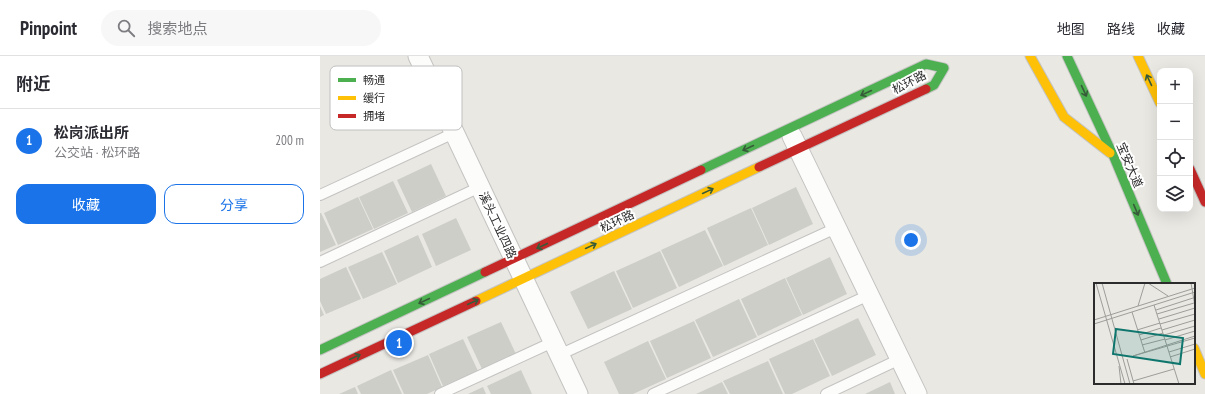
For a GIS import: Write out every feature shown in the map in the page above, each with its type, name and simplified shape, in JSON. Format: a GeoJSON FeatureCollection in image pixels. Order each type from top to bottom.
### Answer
{"type":"FeatureCollection","features":[{"type":"Feature","properties":{"kind":"street","name":"溪头工业四路"},"geometry":{"type":"LineString","coordinates":[[418,56],[423,66]]}},
{"type":"Feature","properties":{"kind":"street"},"geometry":{"type":"LineString","coordinates":[[1030,56],[1064,117],[1113,155]]}},
{"type":"Feature","properties":{"kind":"street","name":"宝安大道"},"geometry":{"type":"LineString","coordinates":[[1067,56],[1113,155],[1167,283]]}},
{"type":"Feature","properties":{"kind":"street"},"geometry":{"type":"LineString","coordinates":[[1138,56],[1157,97]]}},
{"type":"Feature","properties":{"kind":"street","name":"松环路"},"geometry":{"type":"LineString","coordinates":[[320,350],[926,64],[944,68],[934,85],[320,374]]}},
{"type":"Feature","properties":{"kind":"street"},"geometry":{"type":"LineString","coordinates":[[788,129],[917,394]]}},
{"type":"Feature","properties":{"kind":"street","name":"溪头工业四路"},"geometry":{"type":"LineString","coordinates":[[453,130],[578,394]]}},
{"type":"Feature","properties":{"kind":"street"},"geometry":{"type":"LineString","coordinates":[[1193,176],[1205,202]]}},
{"type":"Feature","properties":{"kind":"street"},"geometry":{"type":"LineString","coordinates":[[1195,350],[1205,374]]}},
{"type":"Feature","properties":{"kind":"lane"},"geometry":{"type":"LineString","coordinates":[[320,195],[454,133]]}},
{"type":"Feature","properties":{"kind":"lane"},"geometry":{"type":"LineString","coordinates":[[320,262],[480,187]]}},
{"type":"Feature","properties":{"kind":"lane"},"geometry":{"type":"LineString","coordinates":[[440,394],[556,348],[836,228]]}},
{"type":"Feature","properties":{"kind":"lane"},"geometry":{"type":"LineString","coordinates":[[653,394],[869,295]]}},
{"type":"Feature","properties":{"kind":"lane"},"geometry":{"type":"LineString","coordinates":[[826,394],[900,359]]}},
{"type":"Feature","properties":{"kind":"building"},"geometry":{"type":"Polygon","coordinates":[[[431,164],[446,196],[412,212],[397,180],[431,164]]]}},
{"type":"Feature","properties":{"kind":"building"},"geometry":{"type":"Polygon","coordinates":[[[393,181],[408,213],[374,229],[359,197],[393,181]]]}},
{"type":"Feature","properties":{"kind":"building"},"geometry":{"type":"Polygon","coordinates":[[[796,187],[813,224],[769,245],[752,208],[796,187]]]}},
{"type":"Feature","properties":{"kind":"building"},"geometry":{"type":"Polygon","coordinates":[[[358,197],[373,229],[338,245],[324,213],[358,197]]]}},
{"type":"Feature","properties":{"kind":"building"},"geometry":{"type":"Polygon","coordinates":[[[751,208],[768,245],[724,266],[707,228],[751,208]]]}},
{"type":"Feature","properties":{"kind":"building"},"geometry":{"type":"Polygon","coordinates":[[[320,213],[336,245],[320,252],[320,213]]]}},
{"type":"Feature","properties":{"kind":"building"},"geometry":{"type":"Polygon","coordinates":[[[456,218],[471,250],[436,266],[422,234],[456,218]]]}},
{"type":"Feature","properties":{"kind":"building"},"geometry":{"type":"Polygon","coordinates":[[[705,230],[723,266],[679,287],[661,250],[705,230]]]}},
{"type":"Feature","properties":{"kind":"building"},"geometry":{"type":"Polygon","coordinates":[[[418,235],[432,267],[398,283],[384,251],[418,235]]]}},
{"type":"Feature","properties":{"kind":"building"},"geometry":{"type":"Polygon","coordinates":[[[660,251],[677,288],[633,308],[616,271],[660,251]]]}},
{"type":"Feature","properties":{"kind":"building"},"geometry":{"type":"Polygon","coordinates":[[[382,252],[397,284],[363,299],[348,267],[382,252]]]}},
{"type":"Feature","properties":{"kind":"building"},"geometry":{"type":"Polygon","coordinates":[[[830,257],[847,294],[803,315],[786,278],[830,257]]]}},
{"type":"Feature","properties":{"kind":"building"},"geometry":{"type":"Polygon","coordinates":[[[346,267],[361,299],[326,314],[320,301],[320,279],[346,267]]]}},
{"type":"Feature","properties":{"kind":"building"},"geometry":{"type":"Polygon","coordinates":[[[614,271],[632,309],[588,329],[570,292],[614,271]]]}},
{"type":"Feature","properties":{"kind":"building"},"geometry":{"type":"Polygon","coordinates":[[[785,278],[802,315],[758,336],[741,299],[785,278]]]}},
{"type":"Feature","properties":{"kind":"building"},"geometry":{"type":"Polygon","coordinates":[[[739,299],[757,337],[713,357],[695,320],[739,299]]]}},
{"type":"Feature","properties":{"kind":"building"},"geometry":{"type":"Polygon","coordinates":[[[320,306],[324,315],[320,317],[320,306]]]}},
{"type":"Feature","properties":{"kind":"building"},"geometry":{"type":"Polygon","coordinates":[[[858,318],[876,355],[832,376],[814,339],[858,318]]]}},
{"type":"Feature","properties":{"kind":"building"},"geometry":{"type":"Polygon","coordinates":[[[694,321],[711,358],[667,378],[650,341],[694,321]]]}},
{"type":"Feature","properties":{"kind":"building"},"geometry":{"type":"Polygon","coordinates":[[[501,322],[516,354],[482,369],[467,337],[501,322]]]}},
{"type":"Feature","properties":{"kind":"building"},"geometry":{"type":"Polygon","coordinates":[[[463,339],[478,371],[443,386],[429,354],[463,339]]]}},
{"type":"Feature","properties":{"kind":"building"},"geometry":{"type":"Polygon","coordinates":[[[813,339],[830,376],[792,394],[785,394],[769,359],[813,339]]]}},
{"type":"Feature","properties":{"kind":"building"},"geometry":{"type":"Polygon","coordinates":[[[648,341],[666,379],[633,394],[619,394],[604,362],[648,341]]]}},
{"type":"Feature","properties":{"kind":"building"},"geometry":{"type":"Polygon","coordinates":[[[428,355],[442,387],[427,394],[404,394],[393,370],[428,355]]]}},
{"type":"Feature","properties":{"kind":"building"},"geometry":{"type":"Polygon","coordinates":[[[768,361],[783,394],[730,394],[723,381],[768,361]]]}},
{"type":"Feature","properties":{"kind":"building"},"geometry":{"type":"Polygon","coordinates":[[[391,370],[402,394],[361,394],[357,386],[391,370]]]}},
{"type":"Feature","properties":{"kind":"building"},"geometry":{"type":"Polygon","coordinates":[[[521,370],[532,394],[491,394],[487,386],[521,370]]]}},
{"type":"Feature","properties":{"kind":"building"},"geometry":{"type":"Polygon","coordinates":[[[722,382],[728,394],[696,394],[722,382]]]}},
{"type":"Feature","properties":{"kind":"building"},"geometry":{"type":"Polygon","coordinates":[[[890,382],[895,394],[865,394],[890,382]]]}},
{"type":"Feature","properties":{"kind":"building"},"geometry":{"type":"Polygon","coordinates":[[[355,387],[358,394],[339,394],[355,387]]]}},
{"type":"Feature","properties":{"kind":"building"},"geometry":{"type":"Polygon","coordinates":[[[483,387],[486,394],[468,394],[483,387]]]}},
{"type":"Feature","properties":{"kind":"traffic: fast"},"geometry":{"type":"LineString","coordinates":[[1067,56],[1113,155],[1167,283]]}},
{"type":"Feature","properties":{"kind":"traffic: fast"},"geometry":{"type":"LineString","coordinates":[[701,170],[926,64],[944,68],[934,85],[926,89]]}},
{"type":"Feature","properties":{"kind":"traffic: fast"},"geometry":{"type":"LineString","coordinates":[[320,350],[485,272]]}},
{"type":"Feature","properties":{"kind":"traffic: slow"},"geometry":{"type":"LineString","coordinates":[[1030,56],[1064,117],[1110,153]]}},
{"type":"Feature","properties":{"kind":"traffic: slow"},"geometry":{"type":"LineString","coordinates":[[1138,56],[1157,97]]}},
{"type":"Feature","properties":{"kind":"traffic: slow"},"geometry":{"type":"LineString","coordinates":[[476,301],[759,167]]}},
{"type":"Feature","properties":{"kind":"traffic: slow"},"geometry":{"type":"LineString","coordinates":[[1195,350],[1205,374]]}},
{"type":"Feature","properties":{"kind":"traffic: jam"},"geometry":{"type":"LineString","coordinates":[[759,167],[926,89]]}},
{"type":"Feature","properties":{"kind":"traffic: jam"},"geometry":{"type":"LineString","coordinates":[[485,272],[701,170]]}},
{"type":"Feature","properties":{"kind":"traffic: jam"},"geometry":{"type":"LineString","coordinates":[[1193,176],[1205,202]]}},
{"type":"Feature","properties":{"kind":"traffic: jam"},"geometry":{"type":"LineString","coordinates":[[320,374],[476,301]]}},
{"type":"Feature","properties":{"kind":"place","name":"松岗派出所"},"geometry":{"type":"Point","coordinates":[399,343]}}]}
